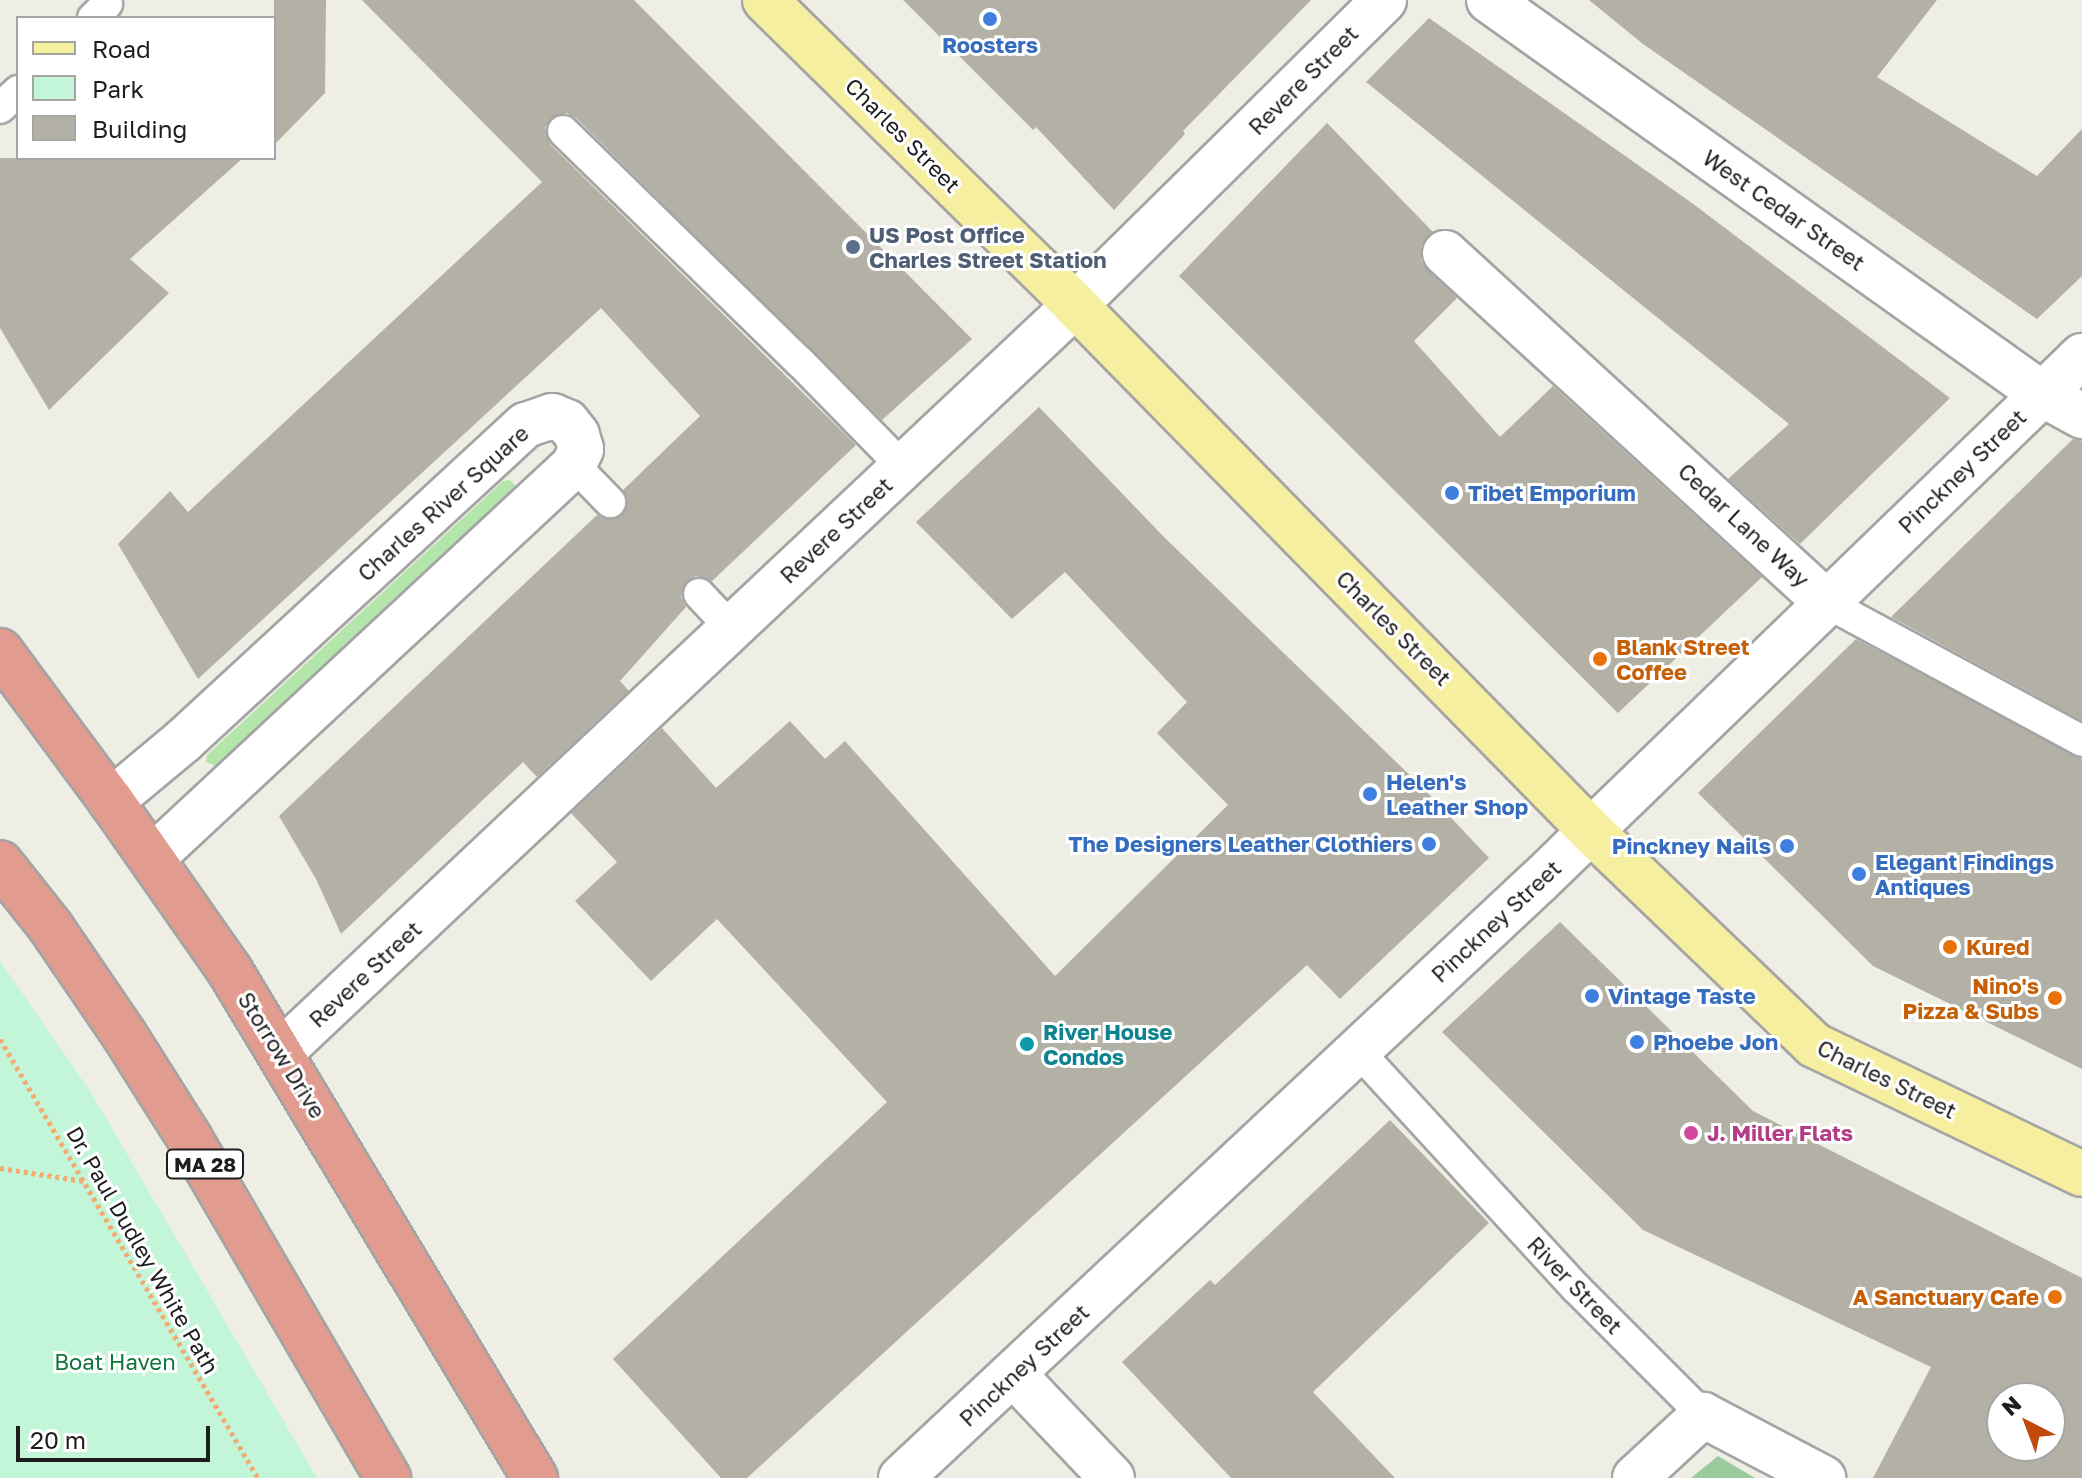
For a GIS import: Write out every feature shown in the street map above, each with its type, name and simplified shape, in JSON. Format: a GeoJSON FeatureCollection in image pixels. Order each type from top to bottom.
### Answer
{"type":"FeatureCollection","features":[{"type":"Feature","properties":{"kind":"highway"},"geometry":{"type":"LineString","coordinates":[[0,626],[74,750]]}},
{"type":"Feature","properties":{"kind":"highway","name":"Storrow Drive"},"geometry":{"type":"LineString","coordinates":[[0,651],[152,858],[281,1052],[535,1478]]}},
{"type":"Feature","properties":{"kind":"highway","name":"MA 28"},"geometry":{"type":"LineString","coordinates":[[0,863],[50,926],[158,1087],[388,1478]]}},
{"type":"Feature","properties":{"kind":"main road","name":"Charles Street"},"geometry":{"type":"LineString","coordinates":[[765,0],[1075,305],[1591,831],[1814,1045],[2082,1174]]}},
{"type":"Feature","properties":{"kind":"street","name":"Revere Street"},"geometry":{"type":"LineString","coordinates":[[281,1052],[1075,305],[1384,0]]}},
{"type":"Feature","properties":{"kind":"street","name":"West Cedar Street"},"geometry":{"type":"LineString","coordinates":[[1489,0],[2042,394],[2082,416]]}},
{"type":"Feature","properties":{"kind":"street","name":"Cedar Lane Way"},"geometry":{"type":"LineString","coordinates":[[1445,253],[1827,603]]}},
{"type":"Feature","properties":{"kind":"street","name":"Pinckney Street"},"geometry":{"type":"LineString","coordinates":[[901,1478],[1591,831],[2082,356]]}},
{"type":"Feature","properties":{"kind":"street","name":"Charles River Square"},"geometry":{"type":"LineString","coordinates":[[111,801],[183,741],[526,425],[552,416],[567,422],[577,435],[581,449],[574,465]]}},
{"type":"Feature","properties":{"kind":"street"},"geometry":{"type":"LineString","coordinates":[[152,858],[574,465]]}},
{"type":"Feature","properties":{"kind":"street"},"geometry":{"type":"LineString","coordinates":[[1014,1375],[1112,1478]]}},
{"type":"Feature","properties":{"kind":"street"},"geometry":{"type":"LineString","coordinates":[[1635,1478],[1703,1415]]}},
{"type":"Feature","properties":{"kind":"street","name":"River Street"},"geometry":{"type":"LineString","coordinates":[[1703,1415],[1823,1478]]}},
{"type":"Feature","properties":{"kind":"lane"},"geometry":{"type":"LineString","coordinates":[[0,108],[16,93]]}},
{"type":"Feature","properties":{"kind":"lane"},"geometry":{"type":"LineString","coordinates":[[563,131],[903,467]]}},
{"type":"Feature","properties":{"kind":"lane"},"geometry":{"type":"LineString","coordinates":[[574,465],[610,502]]}},
{"type":"Feature","properties":{"kind":"lane"},"geometry":{"type":"LineString","coordinates":[[699,594],[732,629]]}},
{"type":"Feature","properties":{"kind":"lane","name":"Cedar Lane Way"},"geometry":{"type":"LineString","coordinates":[[1827,603],[2082,741]]}},
{"type":"Feature","properties":{"kind":"lane","name":"River Street"},"geometry":{"type":"LineString","coordinates":[[1358,1051],[1576,1288],[1703,1415]]}},
{"type":"Feature","properties":{"kind":"path","name":"Dr. Paul Dudley White Path"},"geometry":{"type":"LineString","coordinates":[[0,1039],[258,1478]]}},
{"type":"Feature","properties":{"kind":"path"},"geometry":{"type":"LineString","coordinates":[[0,1168],[84,1181]]}},
{"type":"Feature","properties":{"kind":"green space"},"geometry":{"type":"Polygon","coordinates":[[[510,480],[517,488],[515,494],[216,766],[206,762],[207,755],[503,481],[510,480]]]}},
{"type":"Feature","properties":{"kind":"green space","name":"Boat Haven"},"geometry":{"type":"Polygon","coordinates":[[[0,961],[90,1091],[317,1478],[0,1478],[0,961]]]}},
{"type":"Feature","properties":{"kind":"green space"},"geometry":{"type":"Polygon","coordinates":[[[1718,1456],[1755,1478],[1691,1478],[1718,1456]]]}},
{"type":"Feature","properties":{"kind":"building"},"geometry":{"type":"Polygon","coordinates":[[[274,0],[326,0],[325,93],[276,143],[276,16],[274,0]]]}},
{"type":"Feature","properties":{"kind":"building"},"geometry":{"type":"Polygon","coordinates":[[[362,0],[634,0],[972,339],[882,420],[576,118],[567,113],[551,118],[545,127],[550,144],[856,445],[712,581],[696,576],[686,582],[681,597],[686,607],[620,681],[629,691],[537,777],[523,762],[341,934],[316,879],[279,816],[597,515],[606,519],[622,515],[627,506],[623,490],[700,416],[601,308],[198,679],[118,544],[170,491],[188,512],[542,182],[362,0]]]}},
{"type":"Feature","properties":{"kind":"building"},"geometry":{"type":"Polygon","coordinates":[[[903,0],[1311,0],[1183,131],[1185,134],[1114,210],[1036,127],[1033,130],[903,0]]]}},
{"type":"Feature","properties":{"kind":"building"},"geometry":{"type":"Polygon","coordinates":[[[1589,0],[1937,0],[1877,77],[2037,176],[2082,129],[2082,276],[2037,319],[1643,44],[1589,0]]]}},
{"type":"Feature","properties":{"kind":"building"},"geometry":{"type":"Polygon","coordinates":[[[1429,18],[1692,203],[1950,398],[1800,544],[1728,479],[1789,424],[1366,82],[1429,18]]]}},
{"type":"Feature","properties":{"kind":"building"},"geometry":{"type":"Polygon","coordinates":[[[1327,123],[1433,232],[1421,247],[1421,261],[1457,298],[1414,341],[1500,437],[1553,386],[1762,577],[1618,713],[1179,276],[1327,123]]]}},
{"type":"Feature","properties":{"kind":"building"},"geometry":{"type":"Polygon","coordinates":[[[0,158],[241,160],[130,259],[169,293],[49,410],[0,328],[0,158]]]}},
{"type":"Feature","properties":{"kind":"building","name":"River House Condos"},"geometry":{"type":"Polygon","coordinates":[[[1039,407],[1163,536],[1424,789],[1489,858],[1340,999],[1307,965],[747,1478],[721,1478],[613,1359],[887,1102],[717,919],[651,981],[575,901],[617,862],[571,813],[662,728],[716,788],[790,721],[825,759],[845,741],[1055,976],[1228,805],[1157,733],[1187,702],[1065,572],[1012,619],[916,522],[1039,407]]]}},
{"type":"Feature","properties":{"kind":"building"},"geometry":{"type":"Polygon","coordinates":[[[2073,439],[2082,441],[2082,721],[1891,617],[2073,439]]]}},
{"type":"Feature","properties":{"kind":"building"},"geometry":{"type":"Polygon","coordinates":[[[1856,639],[2082,759],[2082,1069],[1873,966],[1698,793],[1856,639]]]}},
{"type":"Feature","properties":{"kind":"building"},"geometry":{"type":"Polygon","coordinates":[[[1560,922],[1753,1111],[2082,1278],[2082,1478],[1873,1478],[1931,1367],[1643,1230],[1442,1032],[1560,922]]]}},
{"type":"Feature","properties":{"kind":"building"},"geometry":{"type":"Polygon","coordinates":[[[1390,1120],[1489,1223],[1313,1392],[1395,1478],[1231,1478],[1122,1362],[1210,1280],[1215,1285],[1390,1120]]]}},
{"type":"Feature","properties":{"kind":"place","name":"Roosters"},"geometry":{"type":"Point","coordinates":[990,19]}},
{"type":"Feature","properties":{"kind":"place","name":"US Post Office Charles Street Station"},"geometry":{"type":"Point","coordinates":[853,247]}},
{"type":"Feature","properties":{"kind":"place","name":"Tibet Emporium"},"geometry":{"type":"Point","coordinates":[1452,493]}},
{"type":"Feature","properties":{"kind":"place","name":"Blank Street Coffee"},"geometry":{"type":"Point","coordinates":[1600,659]}},
{"type":"Feature","properties":{"kind":"place","name":"Helen's Leather Shop"},"geometry":{"type":"Point","coordinates":[1370,794]}},
{"type":"Feature","properties":{"kind":"place","name":"The Designers Leather Clothiers"},"geometry":{"type":"Point","coordinates":[1429,844]}},
{"type":"Feature","properties":{"kind":"place","name":"Pinckney Nails"},"geometry":{"type":"Point","coordinates":[1787,846]}},
{"type":"Feature","properties":{"kind":"place","name":"Elegant Findings Antiques"},"geometry":{"type":"Point","coordinates":[1859,874]}},
{"type":"Feature","properties":{"kind":"place","name":"Kured"},"geometry":{"type":"Point","coordinates":[1950,947]}},
{"type":"Feature","properties":{"kind":"place","name":"Vintage Taste"},"geometry":{"type":"Point","coordinates":[1592,996]}},
{"type":"Feature","properties":{"kind":"place","name":"Nino's Pizza & Subs"},"geometry":{"type":"Point","coordinates":[2055,998]}},
{"type":"Feature","properties":{"kind":"place","name":"Phoebe Jon"},"geometry":{"type":"Point","coordinates":[1637,1042]}},
{"type":"Feature","properties":{"kind":"place","name":"River House Condos"},"geometry":{"type":"Point","coordinates":[1027,1044]}},
{"type":"Feature","properties":{"kind":"place","name":"J. Miller Flats"},"geometry":{"type":"Point","coordinates":[1691,1133]}},
{"type":"Feature","properties":{"kind":"place","name":"A Sanctuary Cafe"},"geometry":{"type":"Point","coordinates":[2055,1297]}}]}
